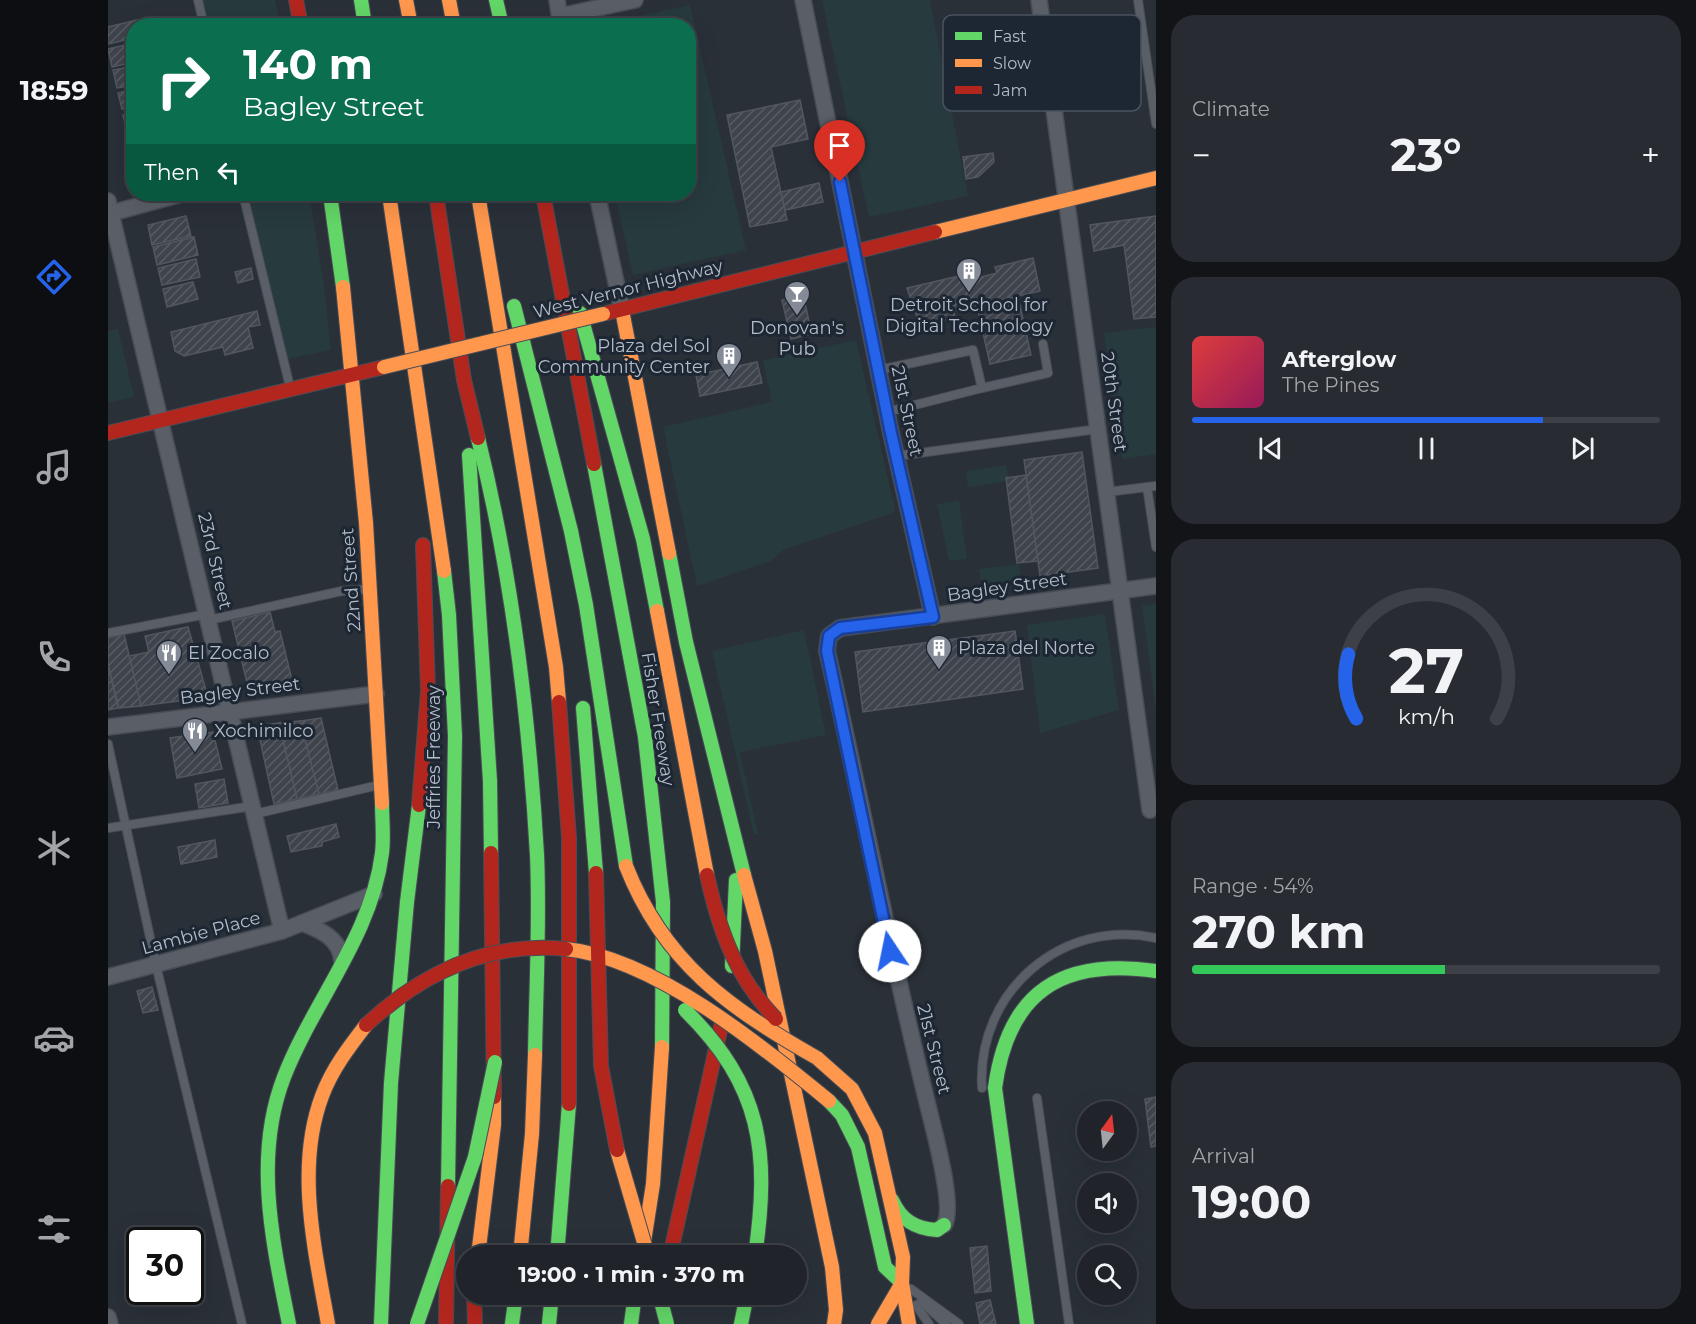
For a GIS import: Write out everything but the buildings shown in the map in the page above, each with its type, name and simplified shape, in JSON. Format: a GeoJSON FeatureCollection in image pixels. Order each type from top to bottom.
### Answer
{"type":"FeatureCollection","features":[{"type":"Feature","properties":{"kind":"main road"},"geometry":{"type":"LineString","coordinates":[[296,0],[299,18]]}},
{"type":"Feature","properties":{"kind":"main road"},"geometry":{"type":"LineString","coordinates":[[361,0],[364,18]]}},
{"type":"Feature","properties":{"kind":"main road"},"geometry":{"type":"LineString","coordinates":[[406,0],[409,18]]}},
{"type":"Feature","properties":{"kind":"main road"},"geometry":{"type":"LineString","coordinates":[[449,0],[452,18]]}},
{"type":"Feature","properties":{"kind":"main road"},"geometry":{"type":"LineString","coordinates":[[496,0],[500,18]]}},
{"type":"Feature","properties":{"kind":"main road","name":"West Vernor Highway"},"geometry":{"type":"LineString","coordinates":[[108,433],[622,310],[1156,178]]}},
{"type":"Feature","properties":{"kind":"main road","name":"22nd Street"},"geometry":{"type":"LineString","coordinates":[[289,1324],[276,1260],[266,1180],[267,1144],[273,1111],[293,1056],[374,894],[382,852],[381,784],[370,589],[354,374],[344,282],[331,201]]}},
{"type":"Feature","properties":{"kind":"main road","name":"Jeffries Freeway"},"geometry":{"type":"LineString","coordinates":[[390,201],[417,399],[435,496],[448,605],[455,736],[446,1324]]}},
{"type":"Feature","properties":{"kind":"main road"},"geometry":{"type":"LineString","coordinates":[[437,201],[464,380],[490,781],[494,1125],[479,1245]]}},
{"type":"Feature","properties":{"kind":"main road"},"geometry":{"type":"LineString","coordinates":[[479,201],[488,267],[556,667],[564,752],[569,838],[570,1098],[558,1245]]}},
{"type":"Feature","properties":{"kind":"main road"},"geometry":{"type":"LineString","coordinates":[[489,201],[505,271]]}},
{"type":"Feature","properties":{"kind":"main road","name":"Fisher Freeway"},"geometry":{"type":"LineString","coordinates":[[544,201],[643,726],[663,902],[662,1054],[653,1184],[644,1245]]}},
{"type":"Feature","properties":{"kind":"main road"},"geometry":{"type":"LineString","coordinates":[[545,201],[598,373],[643,539],[719,929],[736,970],[768,1012],[852,1089],[860,1101],[875,1133],[886,1183],[904,1268],[902,1283],[909,1324]]}},
{"type":"Feature","properties":{"kind":"main road"},"geometry":{"type":"LineString","coordinates":[[510,292],[545,435],[572,531],[584,594],[626,866],[641,906],[677,957],[776,1035],[819,1060]]}},
{"type":"Feature","properties":{"kind":"main road"},"geometry":{"type":"LineString","coordinates":[[622,310],[686,642],[734,839],[765,951],[830,1255],[835,1290],[834,1324]]}},
{"type":"Feature","properties":{"kind":"main road"},"geometry":{"type":"LineString","coordinates":[[464,380],[497,513],[520,654],[537,857],[532,1134],[521,1245]]}},
{"type":"Feature","properties":{"kind":"main road"},"geometry":{"type":"LineString","coordinates":[[381,1319],[391,1083],[407,902],[424,763],[428,691],[417,399]]}},
{"type":"Feature","properties":{"kind":"main road"},"geometry":{"type":"LineString","coordinates":[[545,435],[570,597]]}},
{"type":"Feature","properties":{"kind":"main road"},"geometry":{"type":"LineString","coordinates":[[582,690],[596,873],[601,1066],[613,1138],[645,1245]]}},
{"type":"Feature","properties":{"kind":"main road"},"geometry":{"type":"LineString","coordinates":[[673,1245],[692,1167],[732,968],[736,903],[734,839]]}},
{"type":"Feature","properties":{"kind":"main road"},"geometry":{"type":"LineString","coordinates":[[328,1324],[308,1205],[307,1166],[312,1131],[327,1085],[340,1059],[380,1011],[424,979],[484,954],[532,947],[589,952],[636,968],[700,1004],[829,1101],[842,1115],[858,1147],[885,1268],[902,1283]]}},
{"type":"Feature","properties":{"kind":"main road"},"geometry":{"type":"LineString","coordinates":[[1028,1324],[996,1109],[995,1075],[1004,1040],[1014,1022],[1038,993],[1074,973],[1112,965],[1156,971]]}},
{"type":"Feature","properties":{"kind":"main road"},"geometry":{"type":"LineString","coordinates":[[636,968],[711,1035],[734,1067],[746,1093],[758,1132],[764,1167],[762,1212],[756,1245]]}},
{"type":"Feature","properties":{"kind":"main road"},"geometry":{"type":"LineString","coordinates":[[417,1324],[475,1157],[495,1062]]}},
{"type":"Feature","properties":{"kind":"main road"},"geometry":{"type":"LineString","coordinates":[[886,1183],[896,1210],[913,1226],[937,1230],[944,1225]]}},
{"type":"Feature","properties":{"kind":"main road"},"geometry":{"type":"LineString","coordinates":[[904,1268],[917,1249],[944,1225]]}},
{"type":"Feature","properties":{"kind":"main road"},"geometry":{"type":"LineString","coordinates":[[872,1323],[902,1283]]}},
{"type":"Feature","properties":{"kind":"main road"},"geometry":{"type":"LineString","coordinates":[[474,1305],[475,1324]]}},
{"type":"Feature","properties":{"kind":"main road"},"geometry":{"type":"LineString","coordinates":[[512,1324],[515,1305]]}},
{"type":"Feature","properties":{"kind":"main road"},"geometry":{"type":"LineString","coordinates":[[549,1324],[551,1305]]}},
{"type":"Feature","properties":{"kind":"main road"},"geometry":{"type":"LineString","coordinates":[[631,1324],[634,1305]]}},
{"type":"Feature","properties":{"kind":"main road"},"geometry":{"type":"LineString","coordinates":[[653,1324],[657,1305]]}},
{"type":"Feature","properties":{"kind":"main road"},"geometry":{"type":"LineString","coordinates":[[663,1305],[667,1324]]}},
{"type":"Feature","properties":{"kind":"main road"},"geometry":{"type":"LineString","coordinates":[[741,1324],[745,1305]]}},
{"type":"Feature","properties":{"kind":"street"},"geometry":{"type":"LineString","coordinates":[[557,0],[560,18]]}},
{"type":"Feature","properties":{"kind":"street"},"geometry":{"type":"LineString","coordinates":[[572,18],[635,0]]}},
{"type":"Feature","properties":{"kind":"street","name":"21st Street"},"geometry":{"type":"LineString","coordinates":[[803,0],[887,412],[933,617]]}},
{"type":"Feature","properties":{"kind":"street","name":"20th Street"},"geometry":{"type":"LineString","coordinates":[[1039,0],[1041,15]]}},
{"type":"Feature","properties":{"kind":"street","name":"20th Street"},"geometry":{"type":"LineString","coordinates":[[1054,111],[1150,810]]}},
{"type":"Feature","properties":{"kind":"street"},"geometry":{"type":"LineString","coordinates":[[109,209],[147,201]]}},
{"type":"Feature","properties":{"kind":"street"},"geometry":{"type":"LineString","coordinates":[[599,201],[622,310]]}},
{"type":"Feature","properties":{"kind":"street","name":"23rd Street"},"geometry":{"type":"LineString","coordinates":[[109,209],[162,420],[282,931]]}},
{"type":"Feature","properties":{"kind":"street","name":"Bagley Street"},"geometry":{"type":"LineString","coordinates":[[829,636],[840,628],[1156,586]]}},
{"type":"Feature","properties":{"kind":"street","name":"21st Street"},"geometry":{"type":"LineString","coordinates":[[829,636],[827,651],[890,951],[935,1136],[948,1204],[948,1216],[944,1225]]}},
{"type":"Feature","properties":{"kind":"street","name":"Bagley Street"},"geometry":{"type":"LineString","coordinates":[[108,727],[376,694]]}},
{"type":"Feature","properties":{"kind":"street","name":"Lambie Place"},"geometry":{"type":"LineString","coordinates":[[108,977],[282,931],[374,894]]}},
{"type":"Feature","properties":{"kind":"street"},"geometry":{"type":"LineString","coordinates":[[302,923],[333,939],[339,947],[342,962]]}},
{"type":"Feature","properties":{"kind":"street"},"geometry":{"type":"LineString","coordinates":[[108,1317],[110,1324]]}},
{"type":"Feature","properties":{"kind":"lane"},"geometry":{"type":"LineString","coordinates":[[198,0],[202,18]]}},
{"type":"Feature","properties":{"kind":"lane"},"geometry":{"type":"LineString","coordinates":[[1138,0],[1140,15]]}},
{"type":"Feature","properties":{"kind":"lane"},"geometry":{"type":"LineString","coordinates":[[1141,21],[1156,124]]}},
{"type":"Feature","properties":{"kind":"lane"},"geometry":{"type":"LineString","coordinates":[[245,201],[291,389]]}},
{"type":"Feature","properties":{"kind":"lane"},"geometry":{"type":"LineString","coordinates":[[887,412],[1048,373],[1043,344]]}},
{"type":"Feature","properties":{"kind":"lane"},"geometry":{"type":"LineString","coordinates":[[879,370],[973,350],[982,388]]}},
{"type":"Feature","properties":{"kind":"lane"},"geometry":{"type":"LineString","coordinates":[[897,456],[1098,429]]}},
{"type":"Feature","properties":{"kind":"lane"},"geometry":{"type":"LineString","coordinates":[[1107,492],[1156,486]]}},
{"type":"Feature","properties":{"kind":"lane"},"geometry":{"type":"LineString","coordinates":[[1147,487],[1156,547]]}},
{"type":"Feature","properties":{"kind":"lane"},"geometry":{"type":"LineString","coordinates":[[108,633],[208,617],[342,591],[370,589]]}},
{"type":"Feature","properties":{"kind":"lane"},"geometry":{"type":"LineString","coordinates":[[108,744],[156,965],[242,1324]]}},
{"type":"Feature","properties":{"kind":"lane"},"geometry":{"type":"LineString","coordinates":[[108,828],[254,810],[381,784]]}},
{"type":"Feature","properties":{"kind":"lane"},"geometry":{"type":"LineString","coordinates":[[983,1097],[984,1050],[994,1017],[1010,991],[1030,969],[1057,951],[1090,938],[1123,934],[1156,938]]}},
{"type":"Feature","properties":{"kind":"lane"},"geometry":{"type":"LineString","coordinates":[[1037,1098],[1069,1324]]}},
{"type":"Feature","properties":{"kind":"lane"},"geometry":{"type":"LineString","coordinates":[[995,1156],[1006,1181]]}},
{"type":"Feature","properties":{"kind":"lane"},"geometry":{"type":"LineString","coordinates":[[882,1295],[902,1283]]}},
{"type":"Feature","properties":{"kind":"lane"},"geometry":{"type":"LineString","coordinates":[[898,1314],[902,1283]]}},
{"type":"Feature","properties":{"kind":"lane"},"geometry":{"type":"LineString","coordinates":[[902,1283],[903,1324]]}},
{"type":"Feature","properties":{"kind":"lane"},"geometry":{"type":"LineString","coordinates":[[902,1283],[914,1324]]}},
{"type":"Feature","properties":{"kind":"lane"},"geometry":{"type":"LineString","coordinates":[[902,1283],[919,1324]]}},
{"type":"Feature","properties":{"kind":"lane"},"geometry":{"type":"LineString","coordinates":[[902,1283],[929,1324]]}},
{"type":"Feature","properties":{"kind":"lane"},"geometry":{"type":"LineString","coordinates":[[902,1283],[945,1324]]}},
{"type":"Feature","properties":{"kind":"lane"},"geometry":{"type":"LineString","coordinates":[[902,1283],[959,1324]]}},
{"type":"Feature","properties":{"kind":"green space"},"geometry":{"type":"Polygon","coordinates":[[[202,0],[275,0],[279,18],[206,18],[202,0]]]}},
{"type":"Feature","properties":{"kind":"green space"},"geometry":{"type":"Polygon","coordinates":[[[822,0],[930,0],[943,67],[943,111],[952,111],[968,196],[869,217],[822,0]]]}},
{"type":"Feature","properties":{"kind":"green space"},"geometry":{"type":"Polygon","coordinates":[[[690,5],[693,18],[631,18],[690,5]]]}},
{"type":"Feature","properties":{"kind":"green space"},"geometry":{"type":"Polygon","coordinates":[[[696,31],[746,250],[633,275],[617,201],[696,201],[696,31]]]}},
{"type":"Feature","properties":{"kind":"green space"},"geometry":{"type":"Polygon","coordinates":[[[250,201],[310,201],[324,286],[331,350],[287,359],[250,201]]]}},
{"type":"Feature","properties":{"kind":"green space"},"geometry":{"type":"Polygon","coordinates":[[[1156,327],[1156,454],[1122,459],[1104,333],[1156,327]]]}},
{"type":"Feature","properties":{"kind":"green space"},"geometry":{"type":"Polygon","coordinates":[[[118,329],[134,397],[108,403],[108,331],[118,329]]]}},
{"type":"Feature","properties":{"kind":"green space"},"geometry":{"type":"Polygon","coordinates":[[[856,340],[895,509],[892,513],[783,550],[771,561],[697,586],[663,427],[772,402],[763,360],[856,340]]]}},
{"type":"Feature","properties":{"kind":"green space"},"geometry":{"type":"Polygon","coordinates":[[[1006,465],[1009,481],[968,487],[966,471],[1006,465]]]}},
{"type":"Feature","properties":{"kind":"green space"},"geometry":{"type":"Polygon","coordinates":[[[959,501],[967,559],[949,561],[937,504],[959,501]]]}},
{"type":"Feature","properties":{"kind":"green space"},"geometry":{"type":"Polygon","coordinates":[[[1019,564],[1021,579],[981,584],[979,569],[1019,564]]]}},
{"type":"Feature","properties":{"kind":"green space"},"geometry":{"type":"Polygon","coordinates":[[[1156,604],[1156,709],[1142,606],[1156,604]]]}},
{"type":"Feature","properties":{"kind":"green space"},"geometry":{"type":"Polygon","coordinates":[[[1105,614],[1119,710],[1040,733],[1027,625],[1105,614]]]}},
{"type":"Feature","properties":{"kind":"green space"},"geometry":{"type":"Polygon","coordinates":[[[804,630],[826,735],[740,752],[758,834],[754,835],[712,651],[804,630]]]}},
{"type":"Feature","properties":{"kind":"traffic: fast"},"geometry":{"type":"LineString","coordinates":[[361,0],[364,18]]}},
{"type":"Feature","properties":{"kind":"traffic: fast"},"geometry":{"type":"LineString","coordinates":[[496,0],[500,18]]}},
{"type":"Feature","properties":{"kind":"traffic: fast"},"geometry":{"type":"LineString","coordinates":[[331,201],[343,287]]}},
{"type":"Feature","properties":{"kind":"traffic: fast"},"geometry":{"type":"LineString","coordinates":[[514,306],[571,531],[586,605],[626,866]]}},
{"type":"Feature","properties":{"kind":"traffic: fast"},"geometry":{"type":"LineString","coordinates":[[580,313],[643,539],[657,611]]}},
{"type":"Feature","properties":{"kind":"traffic: fast"},"geometry":{"type":"LineString","coordinates":[[478,438],[500,541],[517,645],[534,803],[538,880],[535,1055]]}},
{"type":"Feature","properties":{"kind":"traffic: fast"},"geometry":{"type":"LineString","coordinates":[[469,455],[490,781],[491,853]]}},
{"type":"Feature","properties":{"kind":"traffic: fast"},"geometry":{"type":"LineString","coordinates":[[594,464],[645,737],[663,902],[662,1047]]}},
{"type":"Feature","properties":{"kind":"traffic: fast"},"geometry":{"type":"LineString","coordinates":[[669,553],[686,642],[744,875]]}},
{"type":"Feature","properties":{"kind":"traffic: fast"},"geometry":{"type":"LineString","coordinates":[[444,571],[449,615],[455,736],[448,1186]]}},
{"type":"Feature","properties":{"kind":"traffic: fast"},"geometry":{"type":"LineString","coordinates":[[583,708],[596,873]]}},
{"type":"Feature","properties":{"kind":"traffic: fast"},"geometry":{"type":"LineString","coordinates":[[289,1324],[272,1232],[268,1169],[269,1138],[284,1077],[296,1049],[367,912],[382,853],[382,803]]}},
{"type":"Feature","properties":{"kind":"traffic: fast"},"geometry":{"type":"LineString","coordinates":[[381,1324],[391,1083],[407,902],[419,805]]}},
{"type":"Feature","properties":{"kind":"traffic: fast"},"geometry":{"type":"LineString","coordinates":[[732,966],[736,880]]}},
{"type":"Feature","properties":{"kind":"traffic: fast"},"geometry":{"type":"LineString","coordinates":[[1027,1324],[995,1088],[1002,1055],[1012,1027],[1027,1005],[1045,988],[1067,977],[1093,970],[1123,968],[1156,971]]}},
{"type":"Feature","properties":{"kind":"traffic: fast"},"geometry":{"type":"LineString","coordinates":[[685,1010],[711,1038],[731,1066],[745,1094],[755,1122],[760,1152],[761,1184],[756,1245]]}},
{"type":"Feature","properties":{"kind":"traffic: fast"},"geometry":{"type":"LineString","coordinates":[[417,1324],[475,1157],[495,1062]]}},
{"type":"Feature","properties":{"kind":"traffic: fast"},"geometry":{"type":"LineString","coordinates":[[829,1101],[842,1115],[858,1147],[885,1267],[902,1283]]}},
{"type":"Feature","properties":{"kind":"traffic: fast"},"geometry":{"type":"LineString","coordinates":[[558,1245],[569,1104]]}},
{"type":"Feature","properties":{"kind":"traffic: fast"},"geometry":{"type":"LineString","coordinates":[[892,1200],[904,1218],[915,1225],[937,1230],[944,1225]]}},
{"type":"Feature","properties":{"kind":"traffic: fast"},"geometry":{"type":"LineString","coordinates":[[512,1324],[515,1305]]}},
{"type":"Feature","properties":{"kind":"traffic: fast"},"geometry":{"type":"LineString","coordinates":[[549,1324],[551,1305]]}},
{"type":"Feature","properties":{"kind":"traffic: fast"},"geometry":{"type":"LineString","coordinates":[[631,1324],[634,1305]]}},
{"type":"Feature","properties":{"kind":"traffic: fast"},"geometry":{"type":"LineString","coordinates":[[662,1305],[667,1324]]}},
{"type":"Feature","properties":{"kind":"traffic: fast"},"geometry":{"type":"LineString","coordinates":[[741,1324],[745,1305]]}},
{"type":"Feature","properties":{"kind":"traffic: slow"},"geometry":{"type":"LineString","coordinates":[[406,0],[409,18]]}},
{"type":"Feature","properties":{"kind":"traffic: slow"},"geometry":{"type":"LineString","coordinates":[[449,0],[452,18]]}},
{"type":"Feature","properties":{"kind":"traffic: slow"},"geometry":{"type":"LineString","coordinates":[[935,232],[1156,178]]}},
{"type":"Feature","properties":{"kind":"traffic: slow"},"geometry":{"type":"LineString","coordinates":[[390,201],[444,571]]}},
{"type":"Feature","properties":{"kind":"traffic: slow"},"geometry":{"type":"LineString","coordinates":[[479,201],[556,667],[559,702]]}},
{"type":"Feature","properties":{"kind":"traffic: slow"},"geometry":{"type":"LineString","coordinates":[[343,287],[366,523],[382,803]]}},
{"type":"Feature","properties":{"kind":"traffic: slow"},"geometry":{"type":"LineString","coordinates":[[622,310],[669,553]]}},
{"type":"Feature","properties":{"kind":"traffic: slow"},"geometry":{"type":"LineString","coordinates":[[384,367],[603,314]]}},
{"type":"Feature","properties":{"kind":"traffic: slow"},"geometry":{"type":"LineString","coordinates":[[657,611],[707,875]]}},
{"type":"Feature","properties":{"kind":"traffic: slow"},"geometry":{"type":"LineString","coordinates":[[626,866],[642,900],[660,930],[703,980],[755,1021],[817,1058]]}},
{"type":"Feature","properties":{"kind":"traffic: slow"},"geometry":{"type":"LineString","coordinates":[[744,875],[765,951],[832,1267],[836,1310],[834,1324]]}},
{"type":"Feature","properties":{"kind":"traffic: slow"},"geometry":{"type":"LineString","coordinates":[[566,949],[600,956],[635,969],[670,986],[739,1031],[829,1101]]}},
{"type":"Feature","properties":{"kind":"traffic: slow"},"geometry":{"type":"LineString","coordinates":[[328,1324],[313,1238],[310,1209],[310,1152],[314,1123],[326,1086],[341,1059],[366,1025]]}},
{"type":"Feature","properties":{"kind":"traffic: slow"},"geometry":{"type":"LineString","coordinates":[[643,1245],[653,1184],[662,1047]]}},
{"type":"Feature","properties":{"kind":"traffic: slow"},"geometry":{"type":"LineString","coordinates":[[521,1245],[532,1134],[535,1055]]}},
{"type":"Feature","properties":{"kind":"traffic: slow"},"geometry":{"type":"LineString","coordinates":[[817,1058],[852,1089],[875,1133],[903,1257],[902,1283],[909,1324]]}},
{"type":"Feature","properties":{"kind":"traffic: slow"},"geometry":{"type":"LineString","coordinates":[[479,1245],[494,1125],[494,1097]]}},
{"type":"Feature","properties":{"kind":"traffic: slow"},"geometry":{"type":"LineString","coordinates":[[617,1150],[645,1245]]}},
{"type":"Feature","properties":{"kind":"traffic: slow"},"geometry":{"type":"LineString","coordinates":[[878,1324],[902,1283]]}},
{"type":"Feature","properties":{"kind":"traffic: jam"},"geometry":{"type":"LineString","coordinates":[[296,0],[299,18]]}},
{"type":"Feature","properties":{"kind":"traffic: jam"},"geometry":{"type":"LineString","coordinates":[[437,201],[464,380],[478,438]]}},
{"type":"Feature","properties":{"kind":"traffic: jam"},"geometry":{"type":"LineString","coordinates":[[544,201],[594,464]]}},
{"type":"Feature","properties":{"kind":"traffic: jam"},"geometry":{"type":"LineString","coordinates":[[607,313],[935,232]]}},
{"type":"Feature","properties":{"kind":"traffic: jam"},"geometry":{"type":"LineString","coordinates":[[108,433],[384,367]]}},
{"type":"Feature","properties":{"kind":"traffic: jam"},"geometry":{"type":"LineString","coordinates":[[419,805],[428,691],[423,545]]}},
{"type":"Feature","properties":{"kind":"traffic: jam"},"geometry":{"type":"LineString","coordinates":[[559,702],[569,838],[569,1104]]}},
{"type":"Feature","properties":{"kind":"traffic: jam"},"geometry":{"type":"LineString","coordinates":[[491,853],[494,1097]]}},
{"type":"Feature","properties":{"kind":"traffic: jam"},"geometry":{"type":"LineString","coordinates":[[596,873],[601,1066],[617,1150]]}},
{"type":"Feature","properties":{"kind":"traffic: jam"},"geometry":{"type":"LineString","coordinates":[[707,875],[717,915],[731,952],[750,987],[776,1019]]}},
{"type":"Feature","properties":{"kind":"traffic: jam"},"geometry":{"type":"LineString","coordinates":[[366,1025],[410,990],[458,965],[510,950],[566,949]]}},
{"type":"Feature","properties":{"kind":"traffic: jam"},"geometry":{"type":"LineString","coordinates":[[672,1245],[721,1026]]}},
{"type":"Feature","properties":{"kind":"traffic: jam"},"geometry":{"type":"LineString","coordinates":[[446,1324],[448,1186]]}},
{"type":"Feature","properties":{"kind":"traffic: jam"},"geometry":{"type":"LineString","coordinates":[[474,1305],[475,1324]]}},
{"type":"Feature","properties":{"kind":"place","name":"Detroit School for Digital Technology"},"geometry":{"type":"Point","coordinates":[969,294]}},
{"type":"Feature","properties":{"kind":"place","name":"Donovan's Pub"},"geometry":{"type":"Point","coordinates":[797,317]}},
{"type":"Feature","properties":{"kind":"place","name":"Plaza del Sol Community Center"},"geometry":{"type":"Point","coordinates":[729,379]}},
{"type":"Feature","properties":{"kind":"place","name":"Plaza del Norte"},"geometry":{"type":"Point","coordinates":[939,671]}},
{"type":"Feature","properties":{"kind":"place","name":"El Zocalo"},"geometry":{"type":"Point","coordinates":[169,676]}},
{"type":"Feature","properties":{"kind":"place","name":"Xochimilco"},"geometry":{"type":"Point","coordinates":[195,754]}},
{"type":"Feature","properties":{"kind":"route"},"geometry":{"type":"LineString","coordinates":[[840,182],[891,433],[933,617],[840,628],[829,636],[827,651],[866,824],[890,951]]}}]}
